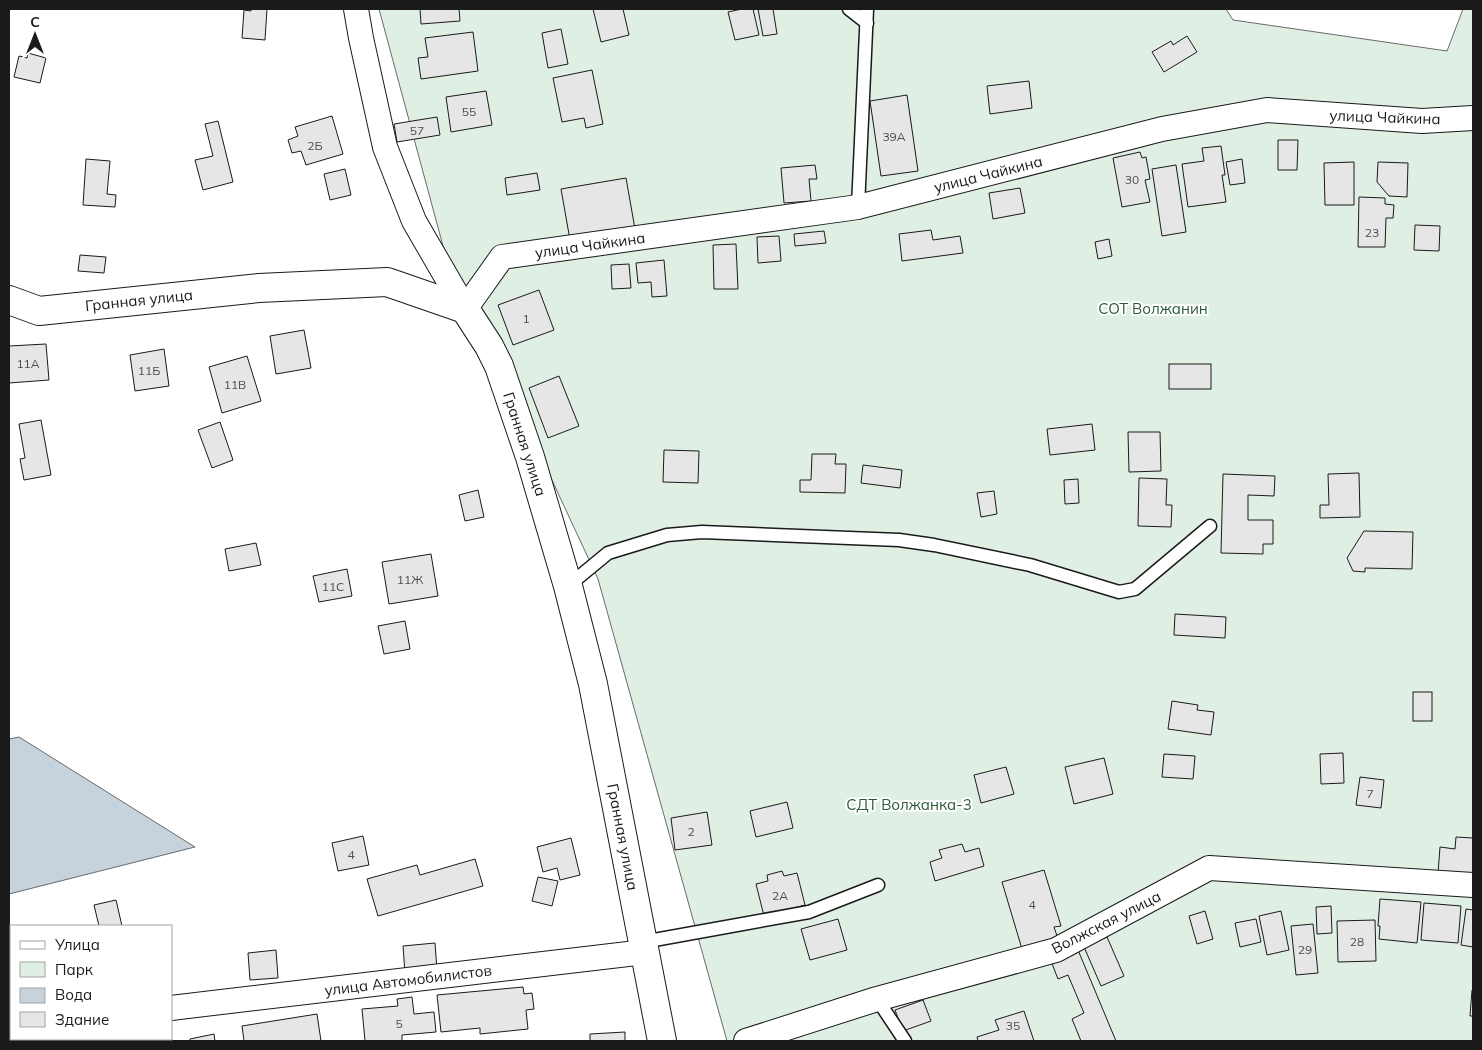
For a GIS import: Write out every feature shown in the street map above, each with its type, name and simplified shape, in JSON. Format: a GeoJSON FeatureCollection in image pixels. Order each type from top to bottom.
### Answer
{"type":"FeatureCollection","features":[{"type":"Feature","properties":{"kind":"street"},"geometry":{"type":"LineString","coordinates":[[356,9],[385,147],[414,221],[465,309]]}},
{"type":"Feature","properties":{"kind":"street","name":"улица Чайкина"},"geometry":{"type":"LineString","coordinates":[[465,309],[502,257],[858,207],[1162,129],[1267,110],[1422,120],[1473,118]]}},
{"type":"Feature","properties":{"kind":"street","name":"Гранная улица"},"geometry":{"type":"LineString","coordinates":[[9,300],[39,311],[259,288],[387,282],[465,309],[489,346],[499,366],[530,457],[568,586],[593,684],[662,1041]]}},
{"type":"Feature","properties":{"kind":"street","name":"Волжская улица"},"geometry":{"type":"LineString","coordinates":[[746,1041],[877,999],[1056,950],[1209,868],[1473,885]]}},
{"type":"Feature","properties":{"kind":"street","name":"улица Автомобилистов"},"geometry":{"type":"LineString","coordinates":[[172,1008],[644,947]]}},
{"type":"Feature","properties":{"kind":"lane"},"geometry":{"type":"LineString","coordinates":[[849,9],[867,23]]}},
{"type":"Feature","properties":{"kind":"lane"},"geometry":{"type":"LineString","coordinates":[[858,207],[867,9]]}},
{"type":"Feature","properties":{"kind":"lane"},"geometry":{"type":"LineString","coordinates":[[568,586],[608,553],[667,535],[702,532],[899,540],[934,545],[1030,565],[1119,592],[1135,589],[1210,526]]}},
{"type":"Feature","properties":{"kind":"lane"},"geometry":{"type":"LineString","coordinates":[[644,947],[808,912],[878,886]]}},
{"type":"Feature","properties":{"kind":"lane"},"geometry":{"type":"LineString","coordinates":[[877,999],[905,1041]]}},
{"type":"Feature","properties":{"kind":"green space","name":"СОТ Волжанин"},"geometry":{"type":"Polygon","coordinates":[[[379,9],[1226,9],[1233,20],[1447,51],[1463,9],[1473,9],[1473,1041],[727,1041],[598,579],[443,246],[379,9]]]}},
{"type":"Feature","properties":{"kind":"water"},"geometry":{"type":"Polygon","coordinates":[[[19,737],[195,847],[9,894],[9,739],[19,737]]]}},
{"type":"Feature","properties":{"kind":"building"},"geometry":{"type":"Polygon","coordinates":[[[251,9],[267,9],[265,40],[242,38],[244,10],[251,11],[251,9]]]}},
{"type":"Feature","properties":{"kind":"building"},"geometry":{"type":"Polygon","coordinates":[[[420,9],[459,9],[460,21],[421,24],[420,9]]]}},
{"type":"Feature","properties":{"kind":"building"},"geometry":{"type":"Polygon","coordinates":[[[593,9],[623,9],[629,35],[601,42],[593,9]]]}},
{"type":"Feature","properties":{"kind":"building"},"geometry":{"type":"Polygon","coordinates":[[[753,9],[759,35],[735,40],[728,12],[753,9]]]}},
{"type":"Feature","properties":{"kind":"building"},"geometry":{"type":"Polygon","coordinates":[[[758,9],[773,9],[777,34],[763,36],[758,9]]]}},
{"type":"Feature","properties":{"kind":"building"},"geometry":{"type":"Polygon","coordinates":[[[561,29],[568,64],[548,68],[542,33],[561,29]]]}},
{"type":"Feature","properties":{"kind":"building"},"geometry":{"type":"Polygon","coordinates":[[[473,32],[478,71],[421,79],[418,58],[428,57],[425,38],[473,32]]]}},
{"type":"Feature","properties":{"kind":"building"},"geometry":{"type":"Polygon","coordinates":[[[1187,36],[1197,52],[1164,72],[1152,52],[1171,41],[1173,45],[1187,36]]]}},
{"type":"Feature","properties":{"kind":"building"},"geometry":{"type":"Polygon","coordinates":[[[28,53],[46,58],[40,83],[14,77],[19,56],[27,58],[28,53]]]}},
{"type":"Feature","properties":{"kind":"building"},"geometry":{"type":"Polygon","coordinates":[[[592,70],[603,124],[586,128],[584,118],[562,122],[553,78],[592,70]]]}},
{"type":"Feature","properties":{"kind":"building"},"geometry":{"type":"Polygon","coordinates":[[[1029,81],[1032,108],[990,114],[987,86],[1029,81]]]}},
{"type":"Feature","properties":{"kind":"building"},"geometry":{"type":"Polygon","coordinates":[[[486,91],[492,125],[451,132],[446,97],[486,91]]]}},
{"type":"Feature","properties":{"kind":"building"},"geometry":{"type":"Polygon","coordinates":[[[907,95],[918,171],[881,176],[870,101],[907,95]]]}},
{"type":"Feature","properties":{"kind":"building"},"geometry":{"type":"Polygon","coordinates":[[[332,116],[343,154],[306,165],[301,151],[292,153],[288,140],[298,136],[295,127],[332,116]]]}},
{"type":"Feature","properties":{"kind":"building"},"geometry":{"type":"Polygon","coordinates":[[[437,117],[440,135],[397,142],[394,124],[437,117]]]}},
{"type":"Feature","properties":{"kind":"building"},"geometry":{"type":"Polygon","coordinates":[[[218,121],[233,182],[203,190],[195,160],[213,156],[205,124],[218,121]]]}},
{"type":"Feature","properties":{"kind":"building"},"geometry":{"type":"Polygon","coordinates":[[[1278,140],[1298,140],[1297,170],[1278,170],[1278,140]]]}},
{"type":"Feature","properties":{"kind":"building"},"geometry":{"type":"Polygon","coordinates":[[[1221,146],[1225,175],[1222,175],[1226,202],[1188,207],[1182,164],[1204,161],[1202,148],[1221,146]]]}},
{"type":"Feature","properties":{"kind":"building"},"geometry":{"type":"Polygon","coordinates":[[[1140,152],[1142,158],[1146,157],[1150,179],[1145,180],[1150,202],[1122,207],[1113,158],[1140,152]]]}},
{"type":"Feature","properties":{"kind":"building"},"geometry":{"type":"Polygon","coordinates":[[[86,159],[110,161],[107,194],[116,195],[115,207],[83,205],[86,159]]]}},
{"type":"Feature","properties":{"kind":"building"},"geometry":{"type":"Polygon","coordinates":[[[1242,159],[1245,183],[1230,185],[1226,162],[1242,159]]]}},
{"type":"Feature","properties":{"kind":"building"},"geometry":{"type":"Polygon","coordinates":[[[1354,162],[1354,205],[1325,205],[1324,163],[1354,162]]]}},
{"type":"Feature","properties":{"kind":"building"},"geometry":{"type":"Polygon","coordinates":[[[1378,162],[1408,163],[1407,197],[1389,196],[1377,182],[1378,162]]]}},
{"type":"Feature","properties":{"kind":"building"},"geometry":{"type":"Polygon","coordinates":[[[815,165],[817,179],[809,179],[811,201],[784,203],[781,168],[815,165]]]}},
{"type":"Feature","properties":{"kind":"building"},"geometry":{"type":"Polygon","coordinates":[[[1176,165],[1186,232],[1162,236],[1152,169],[1176,165]]]}},
{"type":"Feature","properties":{"kind":"building"},"geometry":{"type":"Polygon","coordinates":[[[345,169],[351,195],[330,200],[324,174],[345,169]]]}},
{"type":"Feature","properties":{"kind":"building"},"geometry":{"type":"Polygon","coordinates":[[[537,173],[540,190],[507,195],[505,178],[537,173]]]}},
{"type":"Feature","properties":{"kind":"building"},"geometry":{"type":"Polygon","coordinates":[[[626,178],[635,229],[570,240],[561,189],[626,178]]]}},
{"type":"Feature","properties":{"kind":"building"},"geometry":{"type":"Polygon","coordinates":[[[1020,188],[1025,213],[993,219],[989,193],[1020,188]]]}},
{"type":"Feature","properties":{"kind":"building"},"geometry":{"type":"Polygon","coordinates":[[[1359,197],[1385,198],[1385,204],[1394,205],[1393,218],[1386,218],[1385,247],[1358,247],[1359,197]]]}},
{"type":"Feature","properties":{"kind":"building"},"geometry":{"type":"Polygon","coordinates":[[[1415,225],[1440,226],[1439,251],[1414,250],[1415,225]]]}},
{"type":"Feature","properties":{"kind":"building"},"geometry":{"type":"Polygon","coordinates":[[[931,230],[933,240],[960,236],[963,253],[902,261],[899,234],[931,230]]]}},
{"type":"Feature","properties":{"kind":"building"},"geometry":{"type":"Polygon","coordinates":[[[824,231],[826,243],[795,246],[794,234],[824,231]]]}},
{"type":"Feature","properties":{"kind":"building"},"geometry":{"type":"Polygon","coordinates":[[[779,236],[781,261],[758,263],[757,237],[779,236]]]}},
{"type":"Feature","properties":{"kind":"building"},"geometry":{"type":"Polygon","coordinates":[[[1109,239],[1112,256],[1098,259],[1095,242],[1109,239]]]}},
{"type":"Feature","properties":{"kind":"building"},"geometry":{"type":"Polygon","coordinates":[[[736,244],[738,289],[714,289],[713,245],[736,244]]]}},
{"type":"Feature","properties":{"kind":"building"},"geometry":{"type":"Polygon","coordinates":[[[80,255],[106,257],[104,273],[78,271],[80,255]]]}},
{"type":"Feature","properties":{"kind":"building"},"geometry":{"type":"Polygon","coordinates":[[[664,260],[667,296],[652,297],[651,282],[638,283],[636,263],[664,260]]]}},
{"type":"Feature","properties":{"kind":"building"},"geometry":{"type":"Polygon","coordinates":[[[629,264],[631,288],[612,289],[611,265],[629,264]]]}},
{"type":"Feature","properties":{"kind":"building"},"geometry":{"type":"Polygon","coordinates":[[[539,290],[554,330],[513,345],[498,305],[539,290]]]}},
{"type":"Feature","properties":{"kind":"building"},"geometry":{"type":"Polygon","coordinates":[[[304,330],[311,368],[276,374],[270,336],[304,330]]]}},
{"type":"Feature","properties":{"kind":"building"},"geometry":{"type":"Polygon","coordinates":[[[46,344],[49,380],[9,383],[9,346],[46,344]]]}},
{"type":"Feature","properties":{"kind":"building"},"geometry":{"type":"Polygon","coordinates":[[[164,349],[169,386],[135,391],[130,355],[164,349]]]}},
{"type":"Feature","properties":{"kind":"building"},"geometry":{"type":"Polygon","coordinates":[[[247,356],[261,401],[222,413],[209,367],[247,356]]]}},
{"type":"Feature","properties":{"kind":"building"},"geometry":{"type":"Polygon","coordinates":[[[1169,364],[1211,364],[1211,389],[1169,389],[1169,364]]]}},
{"type":"Feature","properties":{"kind":"building"},"geometry":{"type":"Polygon","coordinates":[[[559,376],[579,426],[548,438],[529,388],[559,376]]]}},
{"type":"Feature","properties":{"kind":"building"},"geometry":{"type":"Polygon","coordinates":[[[41,420],[51,475],[24,480],[20,459],[25,458],[19,424],[41,420]]]}},
{"type":"Feature","properties":{"kind":"building"},"geometry":{"type":"Polygon","coordinates":[[[220,422],[233,460],[212,468],[198,430],[220,422]]]}},
{"type":"Feature","properties":{"kind":"building"},"geometry":{"type":"Polygon","coordinates":[[[1092,424],[1095,450],[1050,455],[1047,429],[1092,424]]]}},
{"type":"Feature","properties":{"kind":"building"},"geometry":{"type":"Polygon","coordinates":[[[1128,432],[1160,432],[1161,471],[1129,472],[1128,432]]]}},
{"type":"Feature","properties":{"kind":"building"},"geometry":{"type":"Polygon","coordinates":[[[664,450],[699,451],[698,483],[663,482],[664,450]]]}},
{"type":"Feature","properties":{"kind":"building"},"geometry":{"type":"Polygon","coordinates":[[[812,454],[836,454],[835,464],[846,464],[845,493],[800,492],[800,480],[811,480],[812,454]]]}},
{"type":"Feature","properties":{"kind":"building"},"geometry":{"type":"Polygon","coordinates":[[[863,465],[902,470],[900,488],[861,483],[863,465]]]}},
{"type":"Feature","properties":{"kind":"building"},"geometry":{"type":"Polygon","coordinates":[[[1359,473],[1360,517],[1320,518],[1320,505],[1329,505],[1328,474],[1359,473]]]}},
{"type":"Feature","properties":{"kind":"building"},"geometry":{"type":"Polygon","coordinates":[[[1223,474],[1275,476],[1274,496],[1248,495],[1248,520],[1273,520],[1273,544],[1263,544],[1263,554],[1221,553],[1223,474]]]}},
{"type":"Feature","properties":{"kind":"building"},"geometry":{"type":"Polygon","coordinates":[[[1139,478],[1167,479],[1166,505],[1172,505],[1171,527],[1138,526],[1139,478]]]}},
{"type":"Feature","properties":{"kind":"building"},"geometry":{"type":"Polygon","coordinates":[[[1078,479],[1079,503],[1065,504],[1064,480],[1078,479]]]}},
{"type":"Feature","properties":{"kind":"building"},"geometry":{"type":"Polygon","coordinates":[[[478,490],[484,517],[465,521],[459,495],[478,490]]]}},
{"type":"Feature","properties":{"kind":"building"},"geometry":{"type":"Polygon","coordinates":[[[994,491],[997,514],[981,517],[977,493],[994,491]]]}},
{"type":"Feature","properties":{"kind":"building"},"geometry":{"type":"Polygon","coordinates":[[[1364,531],[1413,532],[1412,569],[1365,568],[1365,572],[1353,571],[1347,558],[1364,531]]]}},
{"type":"Feature","properties":{"kind":"building"},"geometry":{"type":"Polygon","coordinates":[[[256,543],[261,565],[229,571],[225,549],[256,543]]]}},
{"type":"Feature","properties":{"kind":"building"},"geometry":{"type":"Polygon","coordinates":[[[431,554],[438,596],[389,604],[382,562],[431,554]]]}},
{"type":"Feature","properties":{"kind":"building"},"geometry":{"type":"Polygon","coordinates":[[[347,569],[352,596],[319,602],[313,576],[347,569]]]}},
{"type":"Feature","properties":{"kind":"building"},"geometry":{"type":"Polygon","coordinates":[[[1175,614],[1226,617],[1225,638],[1174,635],[1175,614]]]}},
{"type":"Feature","properties":{"kind":"building"},"geometry":{"type":"Polygon","coordinates":[[[405,621],[410,649],[384,654],[378,626],[405,621]]]}},
{"type":"Feature","properties":{"kind":"building"},"geometry":{"type":"Polygon","coordinates":[[[1413,692],[1432,692],[1432,721],[1413,721],[1413,692]]]}},
{"type":"Feature","properties":{"kind":"building"},"geometry":{"type":"Polygon","coordinates":[[[1172,701],[1198,705],[1197,710],[1214,712],[1211,735],[1168,729],[1172,701]]]}},
{"type":"Feature","properties":{"kind":"building"},"geometry":{"type":"Polygon","coordinates":[[[1343,753],[1344,783],[1321,784],[1320,754],[1343,753]]]}},
{"type":"Feature","properties":{"kind":"building"},"geometry":{"type":"Polygon","coordinates":[[[1164,754],[1195,756],[1193,779],[1162,777],[1164,754]]]}},
{"type":"Feature","properties":{"kind":"building"},"geometry":{"type":"Polygon","coordinates":[[[1104,758],[1113,794],[1074,804],[1065,767],[1104,758]]]}},
{"type":"Feature","properties":{"kind":"building"},"geometry":{"type":"Polygon","coordinates":[[[1006,767],[1014,794],[981,803],[974,775],[1006,767]]]}},
{"type":"Feature","properties":{"kind":"building"},"geometry":{"type":"Polygon","coordinates":[[[1360,777],[1384,780],[1381,808],[1356,805],[1360,777]]]}},
{"type":"Feature","properties":{"kind":"building"},"geometry":{"type":"Polygon","coordinates":[[[787,802],[793,828],[756,837],[750,811],[787,802]]]}},
{"type":"Feature","properties":{"kind":"building"},"geometry":{"type":"Polygon","coordinates":[[[707,812],[712,845],[675,850],[671,818],[707,812]]]}},
{"type":"Feature","properties":{"kind":"building"},"geometry":{"type":"Polygon","coordinates":[[[363,836],[369,865],[338,871],[332,843],[363,836]]]}},
{"type":"Feature","properties":{"kind":"building"},"geometry":{"type":"Polygon","coordinates":[[[1456,837],[1473,838],[1473,875],[1438,873],[1440,847],[1455,849],[1456,837]]]}},
{"type":"Feature","properties":{"kind":"building"},"geometry":{"type":"Polygon","coordinates":[[[571,838],[580,875],[560,880],[557,868],[543,872],[537,847],[571,838]]]}},
{"type":"Feature","properties":{"kind":"building"},"geometry":{"type":"Polygon","coordinates":[[[962,844],[965,852],[979,848],[984,866],[935,881],[930,862],[942,858],[939,850],[962,844]]]}},
{"type":"Feature","properties":{"kind":"building"},"geometry":{"type":"Polygon","coordinates":[[[475,859],[483,886],[378,916],[367,879],[417,865],[420,875],[475,859]]]}},
{"type":"Feature","properties":{"kind":"building"},"geometry":{"type":"Polygon","coordinates":[[[1044,870],[1061,926],[1054,927],[1058,939],[1022,949],[1002,882],[1044,870]]]}},
{"type":"Feature","properties":{"kind":"building"},"geometry":{"type":"Polygon","coordinates":[[[782,871],[784,876],[797,873],[805,905],[764,916],[756,884],[768,881],[767,875],[782,871]]]}},
{"type":"Feature","properties":{"kind":"building"},"geometry":{"type":"Polygon","coordinates":[[[538,877],[558,881],[552,906],[532,901],[538,877]]]}},
{"type":"Feature","properties":{"kind":"building"},"geometry":{"type":"Polygon","coordinates":[[[1380,899],[1421,902],[1417,943],[1379,939],[1380,899]]]}},
{"type":"Feature","properties":{"kind":"building"},"geometry":{"type":"Polygon","coordinates":[[[116,900],[122,925],[99,925],[94,905],[116,900]]]}},
{"type":"Feature","properties":{"kind":"building"},"geometry":{"type":"Polygon","coordinates":[[[1424,903],[1461,906],[1458,943],[1421,940],[1424,903]]]}},
{"type":"Feature","properties":{"kind":"building"},"geometry":{"type":"Polygon","coordinates":[[[1331,906],[1332,933],[1317,934],[1316,907],[1331,906]]]}},
{"type":"Feature","properties":{"kind":"building"},"geometry":{"type":"Polygon","coordinates":[[[1466,909],[1473,910],[1473,947],[1461,945],[1466,909]]]}},
{"type":"Feature","properties":{"kind":"building"},"geometry":{"type":"Polygon","coordinates":[[[1205,911],[1213,939],[1197,944],[1189,916],[1205,911]]]}},
{"type":"Feature","properties":{"kind":"building"},"geometry":{"type":"Polygon","coordinates":[[[1281,911],[1289,950],[1267,955],[1259,916],[1281,911]]]}},
{"type":"Feature","properties":{"kind":"building"},"geometry":{"type":"Polygon","coordinates":[[[838,919],[847,950],[810,960],[801,929],[838,919]]]}},
{"type":"Feature","properties":{"kind":"building"},"geometry":{"type":"Polygon","coordinates":[[[1256,919],[1261,942],[1240,947],[1235,923],[1256,919]]]}},
{"type":"Feature","properties":{"kind":"building"},"geometry":{"type":"Polygon","coordinates":[[[1375,920],[1376,961],[1338,962],[1337,921],[1375,920]]]}},
{"type":"Feature","properties":{"kind":"building"},"geometry":{"type":"Polygon","coordinates":[[[1313,924],[1318,973],[1296,975],[1291,926],[1313,924]]]}},
{"type":"Feature","properties":{"kind":"building"},"geometry":{"type":"Polygon","coordinates":[[[1107,937],[1124,976],[1101,986],[1084,947],[1107,937]]]}},
{"type":"Feature","properties":{"kind":"building"},"geometry":{"type":"Polygon","coordinates":[[[435,943],[437,970],[405,973],[403,946],[435,943]]]}},
{"type":"Feature","properties":{"kind":"building"},"geometry":{"type":"Polygon","coordinates":[[[276,950],[278,978],[250,980],[248,953],[276,950]]]}},
{"type":"Feature","properties":{"kind":"building"},"geometry":{"type":"Polygon","coordinates":[[[1078,950],[1116,1041],[1081,1041],[1072,1019],[1084,1013],[1068,975],[1058,979],[1051,961],[1078,950]]]}},
{"type":"Feature","properties":{"kind":"building"},"geometry":{"type":"Polygon","coordinates":[[[523,987],[524,994],[532,993],[534,1009],[526,1010],[528,1029],[480,1034],[480,1028],[441,1032],[437,995],[523,987]]]}},
{"type":"Feature","properties":{"kind":"building"},"geometry":{"type":"Polygon","coordinates":[[[1472,990],[1473,1016],[1470,1016],[1472,990]]]}},
{"type":"Feature","properties":{"kind":"building"},"geometry":{"type":"Polygon","coordinates":[[[412,997],[414,1014],[434,1012],[436,1032],[402,1035],[402,1041],[365,1041],[362,1009],[398,1006],[397,999],[412,997]]]}},
{"type":"Feature","properties":{"kind":"building"},"geometry":{"type":"Polygon","coordinates":[[[923,1000],[931,1021],[903,1031],[895,1010],[923,1000]]]}},
{"type":"Feature","properties":{"kind":"building"},"geometry":{"type":"Polygon","coordinates":[[[1024,1011],[1034,1041],[978,1041],[977,1037],[999,1030],[995,1020],[1024,1011]]]}},
{"type":"Feature","properties":{"kind":"building"},"geometry":{"type":"Polygon","coordinates":[[[317,1014],[321,1041],[244,1041],[242,1026],[317,1014]]]}},
{"type":"Feature","properties":{"kind":"building"},"geometry":{"type":"Polygon","coordinates":[[[625,1032],[625,1041],[590,1041],[590,1034],[625,1032]]]}},
{"type":"Feature","properties":{"kind":"building"},"geometry":{"type":"Polygon","coordinates":[[[214,1034],[215,1041],[190,1041],[190,1039],[214,1034]]]}},
{"type":"Feature","properties":{"kind":"park label","name":"СДТ Волжанка-3"},"geometry":{"type":"Point","coordinates":[909,804]}}]}
